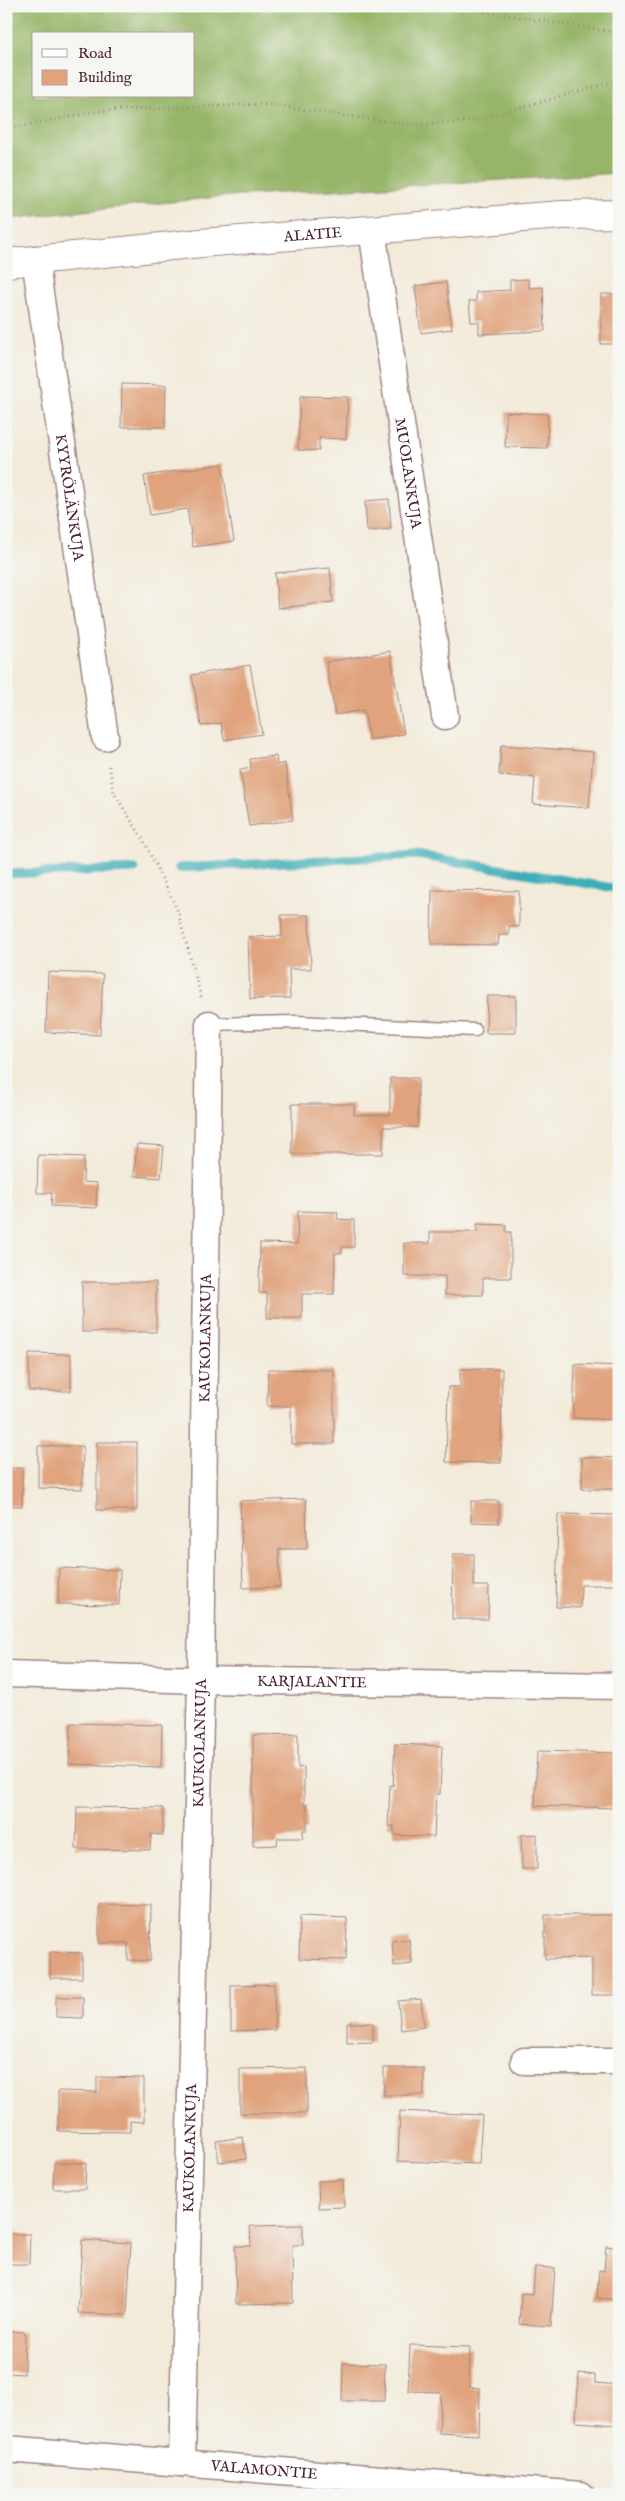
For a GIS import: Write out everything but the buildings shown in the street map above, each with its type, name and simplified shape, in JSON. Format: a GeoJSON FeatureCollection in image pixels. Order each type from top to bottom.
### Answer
{"type":"FeatureCollection","features":[{"type":"Feature","properties":{"kind":"street","name":"ALATIE"},"geometry":{"type":"LineString","coordinates":[[6,263],[201,243],[562,215],[619,214]]}},
{"type":"Feature","properties":{"kind":"street","name":"MUOLANKUJA"},"geometry":{"type":"LineString","coordinates":[[372,230],[445,716]]}},
{"type":"Feature","properties":{"kind":"street","name":"KYYRÖLÄNKUJA"},"geometry":{"type":"LineString","coordinates":[[34,259],[105,736]]}},
{"type":"Feature","properties":{"kind":"street","name":"KAUKOLANKUJA"},"geometry":{"type":"LineString","coordinates":[[182,2463],[201,1680],[209,1024]]}},
{"type":"Feature","properties":{"kind":"street","name":"KARJALANTIE"},"geometry":{"type":"LineString","coordinates":[[6,1674],[201,1680],[619,1686]]}},
{"type":"Feature","properties":{"kind":"street"},"geometry":{"type":"LineString","coordinates":[[524,2061],[619,2062]]}},
{"type":"Feature","properties":{"kind":"street","name":"VALAMONTIE"},"geometry":{"type":"LineString","coordinates":[[6,2449],[581,2495]]}},
{"type":"Feature","properties":{"kind":"lane"},"geometry":{"type":"LineString","coordinates":[[209,1024],[295,1022],[475,1030]]}},
{"type":"Feature","properties":{"kind":"path"},"geometry":{"type":"LineString","coordinates":[[6,10],[46,6]]}},
{"type":"Feature","properties":{"kind":"path"},"geometry":{"type":"LineString","coordinates":[[450,6],[619,33]]}},
{"type":"Feature","properties":{"kind":"path"},"geometry":{"type":"LineString","coordinates":[[6,129],[100,111],[264,104],[411,126],[473,121],[619,80]]}},
{"type":"Feature","properties":{"kind":"path"},"geometry":{"type":"LineString","coordinates":[[105,736],[114,793],[143,839],[178,909],[209,1024]]}},
{"type":"Feature","properties":{"kind":"green space"},"geometry":{"type":"Polygon","coordinates":[[[6,6],[619,6],[619,173],[229,196],[6,219],[6,6]]]}},
{"type":"Feature","properties":{"kind":"green space"},"geometry":{"type":"Polygon","coordinates":[[[6,2490],[62,2495],[6,2495],[6,2490]]]}},
{"type":"Feature","properties":{"kind":"waterway"},"geometry":{"type":"LineString","coordinates":[[179,868],[417,855],[619,889]]}},
{"type":"Feature","properties":{"kind":"waterway"},"geometry":{"type":"LineString","coordinates":[[6,874],[135,869]]}}]}
